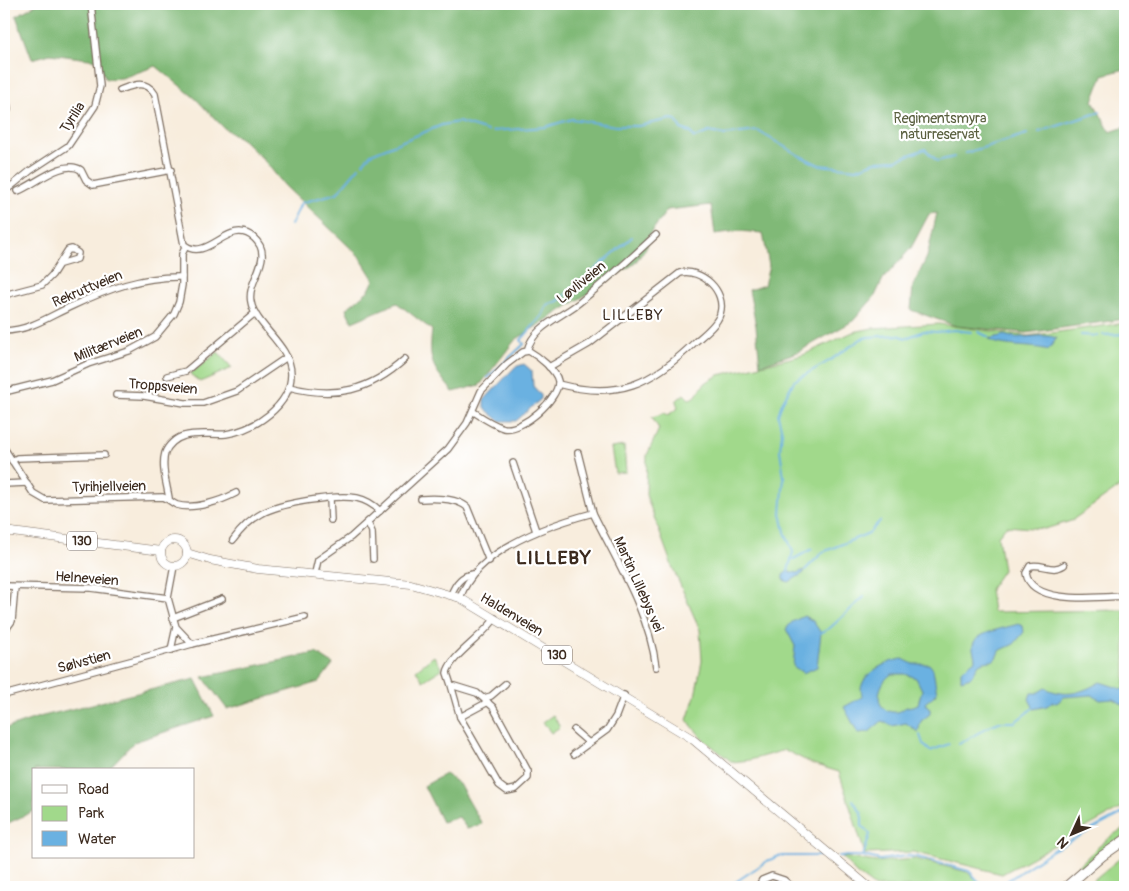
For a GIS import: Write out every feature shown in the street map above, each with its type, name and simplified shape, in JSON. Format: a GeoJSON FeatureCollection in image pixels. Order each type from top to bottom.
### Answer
{"type":"FeatureCollection","features":[{"type":"Feature","properties":{"kind":"highway"},"geometry":{"type":"LineString","coordinates":[[1070,886],[1102,856],[1125,840]]}},
{"type":"Feature","properties":{"kind":"main road","name":"130"},"geometry":{"type":"LineString","coordinates":[[4,531],[161,551]]}},
{"type":"Feature","properties":{"kind":"main road"},"geometry":{"type":"LineString","coordinates":[[173,540],[183,543],[187,553],[183,562],[174,566],[166,563],[161,551],[165,543],[173,540]]}},
{"type":"Feature","properties":{"kind":"main road","name":"Haldenveien"},"geometry":{"type":"LineString","coordinates":[[187,553],[210,560],[258,569],[315,573],[411,584],[460,598],[624,695],[697,742],[869,887]]}},
{"type":"Feature","properties":{"kind":"street","name":"Tyrilia"},"geometry":{"type":"LineString","coordinates":[[4,192],[30,171],[58,154],[74,138],[95,106],[100,91],[98,53],[91,4]]}},
{"type":"Feature","properties":{"kind":"street"},"geometry":{"type":"LineString","coordinates":[[120,90],[141,84],[154,91],[171,170],[182,240],[186,246],[196,248],[208,246],[234,232],[246,234],[255,239],[262,256],[251,291],[250,301],[256,313],[287,357],[291,373],[289,387],[276,408],[250,426],[226,434],[188,435],[173,442],[166,453],[164,465],[169,498]]}},
{"type":"Feature","properties":{"kind":"street"},"geometry":{"type":"LineString","coordinates":[[4,87],[8,109],[4,123]]}},
{"type":"Feature","properties":{"kind":"street"},"geometry":{"type":"LineString","coordinates":[[18,191],[50,173],[71,167],[81,170],[86,180],[93,186],[171,170]]}},
{"type":"Feature","properties":{"kind":"street","name":"Løvliveien"},"geometry":{"type":"LineString","coordinates":[[527,351],[531,340],[546,325],[579,303],[656,235]]}},
{"type":"Feature","properties":{"kind":"street","name":"Militærveien"},"geometry":{"type":"LineString","coordinates":[[4,392],[52,380],[150,341],[161,332],[174,314],[179,302],[182,254],[186,246]]}},
{"type":"Feature","properties":{"kind":"street"},"geometry":{"type":"LineString","coordinates":[[4,295],[42,285],[60,264]]}},
{"type":"Feature","properties":{"kind":"street"},"geometry":{"type":"LineString","coordinates":[[315,573],[318,560],[343,543],[368,522],[448,450],[474,412],[481,391],[507,364],[527,351],[549,368],[558,384],[580,390],[622,389],[644,381],[683,353],[715,322],[721,313],[720,296],[702,276],[689,271],[680,272],[589,344],[549,368]]}},
{"type":"Feature","properties":{"kind":"street","name":"Rekruttveien"},"geometry":{"type":"LineString","coordinates":[[4,331],[35,326],[90,298],[147,278],[182,277]]}},
{"type":"Feature","properties":{"kind":"street"},"geometry":{"type":"LineString","coordinates":[[167,376],[186,371],[256,313]]}},
{"type":"Feature","properties":{"kind":"street","name":"Troppsveien"},"geometry":{"type":"LineString","coordinates":[[116,396],[144,396],[185,403],[203,403],[237,391],[287,357]]}},
{"type":"Feature","properties":{"kind":"street"},"geometry":{"type":"LineString","coordinates":[[289,387],[327,394],[353,390],[394,370],[405,359]]}},
{"type":"Feature","properties":{"kind":"street"},"geometry":{"type":"LineString","coordinates":[[474,412],[506,428],[519,426],[535,417],[548,402],[558,384]]}},
{"type":"Feature","properties":{"kind":"street","name":"Tyrihjellveien"},"geometry":{"type":"LineString","coordinates":[[4,448],[36,496],[45,500],[169,498],[178,505],[208,504],[220,502],[236,493]]}},
{"type":"Feature","properties":{"kind":"street","name":"Martin Lillebys vei"},"geometry":{"type":"LineString","coordinates":[[578,453],[593,513],[640,608],[651,640],[656,665],[664,660]]}},
{"type":"Feature","properties":{"kind":"street"},"geometry":{"type":"LineString","coordinates":[[12,461],[18,458],[104,455]]}},
{"type":"Feature","properties":{"kind":"street"},"geometry":{"type":"LineString","coordinates":[[512,463],[536,531]]}},
{"type":"Feature","properties":{"kind":"street"},"geometry":{"type":"LineString","coordinates":[[4,484],[27,483]]}},
{"type":"Feature","properties":{"kind":"street"},"geometry":{"type":"LineString","coordinates":[[232,540],[250,520],[263,513],[282,507],[330,499],[357,498],[371,504],[380,511]]}},
{"type":"Feature","properties":{"kind":"street"},"geometry":{"type":"LineString","coordinates":[[330,499],[331,520]]}},
{"type":"Feature","properties":{"kind":"street"},"geometry":{"type":"LineString","coordinates":[[421,499],[462,503],[466,507],[489,561]]}},
{"type":"Feature","properties":{"kind":"street"},"geometry":{"type":"LineString","coordinates":[[460,598],[472,574],[489,561],[536,531],[561,521],[593,513]]}},
{"type":"Feature","properties":{"kind":"street"},"geometry":{"type":"LineString","coordinates":[[368,522],[372,532],[373,559]]}},
{"type":"Feature","properties":{"kind":"street"},"geometry":{"type":"LineString","coordinates":[[1064,565],[1053,570],[1036,565],[1030,566],[1026,573],[1027,578],[1034,588],[1066,598],[1125,596]]}},
{"type":"Feature","properties":{"kind":"street"},"geometry":{"type":"LineString","coordinates":[[174,566],[168,598],[176,627],[192,644]]}},
{"type":"Feature","properties":{"kind":"street"},"geometry":{"type":"LineString","coordinates":[[451,595],[465,575],[472,574]]}},
{"type":"Feature","properties":{"kind":"street","name":"Helneveien"},"geometry":{"type":"LineString","coordinates":[[4,586],[91,588],[168,598]]}},
{"type":"Feature","properties":{"kind":"street"},"geometry":{"type":"LineString","coordinates":[[4,632],[12,621],[15,587]]}},
{"type":"Feature","properties":{"kind":"street"},"geometry":{"type":"LineString","coordinates":[[173,618],[222,599]]}},
{"type":"Feature","properties":{"kind":"street","name":"Sølvstien"},"geometry":{"type":"LineString","coordinates":[[4,695],[192,644],[305,617]]}},
{"type":"Feature","properties":{"kind":"street"},"geometry":{"type":"LineString","coordinates":[[451,685],[477,693],[493,707],[528,771],[528,778],[516,788],[507,791],[499,786],[460,717],[451,685],[448,668],[486,631],[496,618]]}},
{"type":"Feature","properties":{"kind":"street"},"geometry":{"type":"LineString","coordinates":[[171,650],[176,627]]}},
{"type":"Feature","properties":{"kind":"street"},"geometry":{"type":"LineString","coordinates":[[460,717],[486,700],[505,684]]}},
{"type":"Feature","properties":{"kind":"street"},"geometry":{"type":"LineString","coordinates":[[574,754],[606,730],[612,723],[624,695]]}},
{"type":"Feature","properties":{"kind":"street"},"geometry":{"type":"LineString","coordinates":[[574,730],[589,743]]}},
{"type":"Feature","properties":{"kind":"street"},"geometry":{"type":"LineString","coordinates":[[758,887],[762,880],[772,876],[784,880],[792,887]]}},
{"type":"Feature","properties":{"kind":"green space","name":"Regimentsmyra naturreservat"},"geometry":{"type":"Polygon","coordinates":[[[37,4],[1125,4],[1125,69],[1103,75],[1093,101],[1110,132],[1125,127],[1125,319],[1026,333],[956,326],[911,310],[913,286],[927,257],[937,213],[929,214],[911,248],[883,279],[875,296],[853,321],[798,352],[760,365],[756,326],[749,290],[764,285],[769,266],[763,233],[738,231],[715,234],[711,205],[667,210],[647,238],[647,247],[634,264],[515,340],[480,385],[453,392],[433,364],[431,351],[432,330],[397,303],[352,322],[346,309],[369,290],[374,280],[359,256],[285,186],[263,159],[243,140],[224,128],[196,99],[156,66],[122,78],[106,79],[97,60],[50,54],[32,59],[16,16],[37,4]]]}},
{"type":"Feature","properties":{"kind":"green space"},"geometry":{"type":"Polygon","coordinates":[[[1125,323],[1125,483],[1071,521],[1045,529],[1006,526],[998,536],[1003,570],[990,589],[993,612],[1125,610],[1125,806],[1002,874],[913,852],[865,854],[839,772],[813,764],[785,750],[750,760],[732,762],[703,739],[687,720],[695,696],[702,661],[700,630],[672,566],[646,495],[647,455],[659,429],[652,417],[665,413],[668,415],[678,408],[676,401],[684,394],[689,399],[695,397],[705,383],[719,375],[803,355],[853,332],[873,328],[939,324],[1028,336],[1125,323]]]}},
{"type":"Feature","properties":{"kind":"green space"},"geometry":{"type":"Polygon","coordinates":[[[218,352],[232,368],[200,382],[190,374],[218,352]]]}},
{"type":"Feature","properties":{"kind":"green space"},"geometry":{"type":"Polygon","coordinates":[[[624,446],[626,472],[615,473],[611,448],[624,446]]]}},
{"type":"Feature","properties":{"kind":"green space"},"geometry":{"type":"Polygon","coordinates":[[[316,653],[333,664],[319,682],[227,709],[203,677],[316,653]]]}},
{"type":"Feature","properties":{"kind":"green space"},"geometry":{"type":"Polygon","coordinates":[[[434,656],[442,669],[423,681],[416,670],[434,656]]]}},
{"type":"Feature","properties":{"kind":"green space"},"geometry":{"type":"Polygon","coordinates":[[[195,679],[214,716],[134,742],[109,768],[32,768],[32,812],[4,825],[4,729],[39,717],[195,679]]]}},
{"type":"Feature","properties":{"kind":"green space"},"geometry":{"type":"Polygon","coordinates":[[[553,715],[560,727],[551,733],[543,722],[553,715]]]}},
{"type":"Feature","properties":{"kind":"green space"},"geometry":{"type":"Polygon","coordinates":[[[445,774],[459,784],[482,824],[467,829],[459,817],[442,822],[424,786],[445,774]]]}},
{"type":"Feature","properties":{"kind":"green space"},"geometry":{"type":"Polygon","coordinates":[[[1125,829],[1125,835],[1099,853],[1062,887],[1059,887],[1101,845],[1119,831],[1125,829]]]}},
{"type":"Feature","properties":{"kind":"green space"},"geometry":{"type":"Polygon","coordinates":[[[1125,854],[1125,887],[1106,887],[1091,882],[1125,854]]]}},
{"type":"Feature","properties":{"kind":"green space"},"geometry":{"type":"Polygon","coordinates":[[[842,857],[876,862],[916,859],[967,872],[986,887],[875,887],[856,873],[842,857]]]}},
{"type":"Feature","properties":{"kind":"water"},"geometry":{"type":"Polygon","coordinates":[[[1004,335],[1010,337],[1051,336],[1057,338],[1048,350],[1000,344],[989,339],[1004,335]]]}},
{"type":"Feature","properties":{"kind":"water"},"geometry":{"type":"Polygon","coordinates":[[[524,364],[532,371],[533,386],[541,395],[541,399],[516,421],[500,421],[484,408],[484,400],[515,367],[524,364]]]}},
{"type":"Feature","properties":{"kind":"water"},"geometry":{"type":"Polygon","coordinates":[[[804,570],[804,573],[789,582],[783,580],[783,575],[788,571],[797,573],[804,570]]]}},
{"type":"Feature","properties":{"kind":"water"},"geometry":{"type":"Polygon","coordinates":[[[804,616],[813,621],[821,633],[817,667],[803,673],[793,666],[795,646],[786,629],[792,622],[804,616]]]}},
{"type":"Feature","properties":{"kind":"water"},"geometry":{"type":"Polygon","coordinates":[[[1018,624],[1023,626],[1024,632],[1014,644],[999,651],[994,660],[979,664],[971,677],[961,680],[961,671],[975,660],[973,645],[979,637],[992,631],[1018,624]]]}},
{"type":"Feature","properties":{"kind":"water"},"geometry":{"type":"Polygon","coordinates":[[[903,659],[913,664],[929,664],[933,669],[937,693],[925,703],[930,709],[930,714],[921,721],[918,732],[906,723],[892,726],[882,721],[869,732],[858,733],[844,707],[862,697],[861,686],[868,675],[885,664],[903,659]],[[892,674],[883,684],[879,697],[883,708],[898,712],[918,704],[922,690],[916,678],[905,674],[892,674]]]}},
{"type":"Feature","properties":{"kind":"water"},"geometry":{"type":"Polygon","coordinates":[[[1100,682],[1125,690],[1125,706],[1114,699],[1100,700],[1092,695],[1064,697],[1057,703],[1052,702],[1047,706],[1034,709],[1029,699],[1031,693],[1037,693],[1045,688],[1060,693],[1073,693],[1100,682]]]}},
{"type":"Feature","properties":{"kind":"waterway"},"geometry":{"type":"LineString","coordinates":[[1039,132],[1100,112]]}},
{"type":"Feature","properties":{"kind":"waterway"},"geometry":{"type":"LineString","coordinates":[[493,131],[545,127],[572,119],[616,126],[638,126],[671,119],[676,120],[681,129],[690,132],[694,138],[709,132],[724,135],[758,131],[819,165],[856,169],[878,161],[896,160],[925,149],[937,161],[954,157]]}},
{"type":"Feature","properties":{"kind":"waterway"},"geometry":{"type":"LineString","coordinates":[[363,163],[371,154],[442,125],[458,122],[488,131]]}},
{"type":"Feature","properties":{"kind":"waterway"},"geometry":{"type":"LineString","coordinates":[[966,153],[1027,134]]}},
{"type":"Feature","properties":{"kind":"waterway"},"geometry":{"type":"LineString","coordinates":[[291,225],[301,203],[337,193],[359,167]]}},
{"type":"Feature","properties":{"kind":"waterway"},"geometry":{"type":"LineString","coordinates":[[488,378],[524,344],[521,340],[542,316],[547,305],[558,301],[632,237]]}},
{"type":"Feature","properties":{"kind":"waterway"},"geometry":{"type":"LineString","coordinates":[[788,571],[793,552],[785,532],[781,513],[784,477],[780,450],[782,432],[778,415],[794,381],[829,361],[861,339],[868,337],[898,335],[906,338],[924,331],[954,330],[971,332]]}},
{"type":"Feature","properties":{"kind":"waterway"},"geometry":{"type":"LineString","coordinates":[[978,332],[989,337]]}},
{"type":"Feature","properties":{"kind":"waterway"},"geometry":{"type":"LineString","coordinates":[[1103,335],[1125,334]]}},
{"type":"Feature","properties":{"kind":"waterway"},"geometry":{"type":"LineString","coordinates":[[1081,335],[1098,336]]}},
{"type":"Feature","properties":{"kind":"waterway"},"geometry":{"type":"LineString","coordinates":[[805,570],[823,552],[869,533],[880,521]]}},
{"type":"Feature","properties":{"kind":"waterway"},"geometry":{"type":"LineString","coordinates":[[792,560],[812,549]]}},
{"type":"Feature","properties":{"kind":"waterway"},"geometry":{"type":"LineString","coordinates":[[821,633],[830,628],[864,597]]}},
{"type":"Feature","properties":{"kind":"waterway"},"geometry":{"type":"LineString","coordinates":[[992,725],[999,722],[1015,722],[1033,708]]}},
{"type":"Feature","properties":{"kind":"waterway"},"geometry":{"type":"LineString","coordinates":[[959,744],[990,726]]}},
{"type":"Feature","properties":{"kind":"waterway"},"geometry":{"type":"LineString","coordinates":[[920,735],[923,744],[930,751],[949,744]]}},
{"type":"Feature","properties":{"kind":"waterway"},"geometry":{"type":"LineString","coordinates":[[853,800],[862,814],[862,826],[870,834],[863,856]]}},
{"type":"Feature","properties":{"kind":"waterway"},"geometry":{"type":"LineString","coordinates":[[839,856],[863,856],[880,860],[906,856],[917,857],[969,871],[981,884],[989,886],[1004,883],[1053,850],[1125,812]]}},
{"type":"Feature","properties":{"kind":"waterway"},"geometry":{"type":"LineString","coordinates":[[728,887],[767,861],[779,856],[820,856]]}},
{"type":"Feature","properties":{"kind":"district","name":"LILLEBY"},"geometry":{"type":"Point","coordinates":[633,315]}},
{"type":"Feature","properties":{"kind":"district","name":"LILLEBY"},"geometry":{"type":"Point","coordinates":[554,557]}}]}
